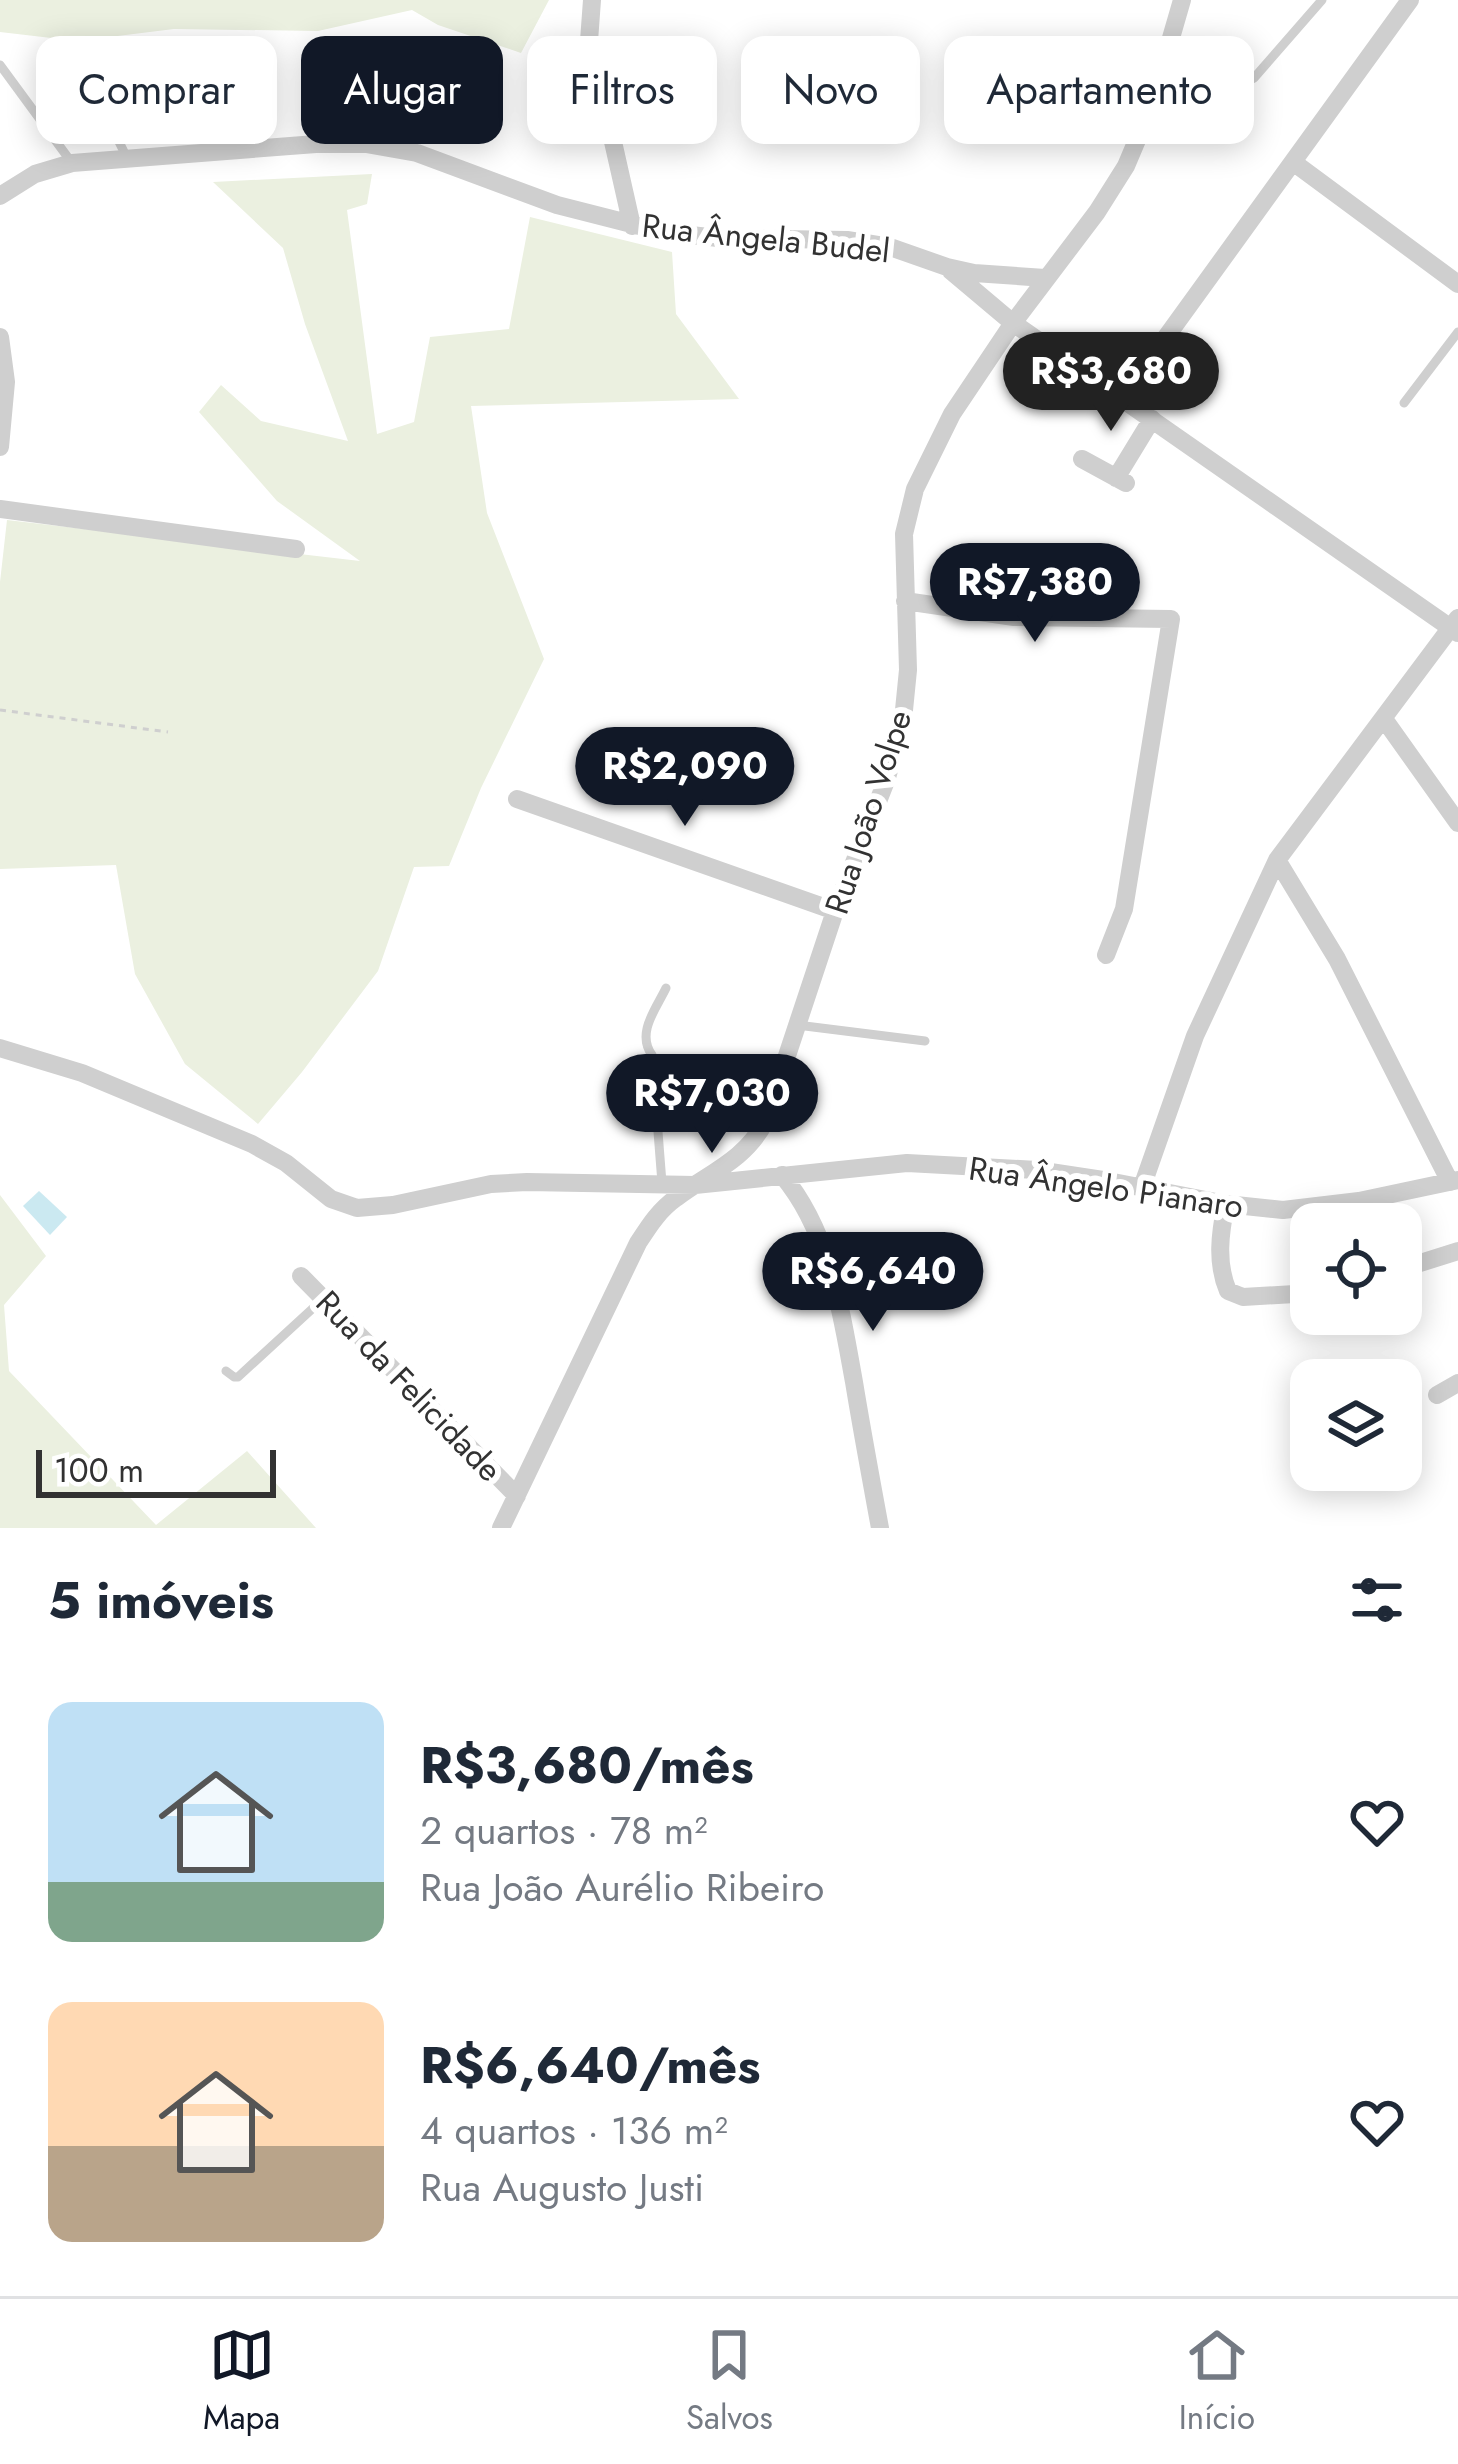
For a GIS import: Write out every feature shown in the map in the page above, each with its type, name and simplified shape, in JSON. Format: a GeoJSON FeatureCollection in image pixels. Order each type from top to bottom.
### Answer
{"type":"FeatureCollection","features":[{"type":"Feature","properties":{"kind":"street"},"geometry":{"type":"LineString","coordinates":[[592,0],[591,67],[632,226]]}},
{"type":"Feature","properties":{"kind":"street","name":"Rua João Volpe"},"geometry":{"type":"LineString","coordinates":[[501,1528],[638,1243],[663,1208],[733,1162],[756,1138],[772,1104],[835,911],[886,781],[903,720],[908,670],[904,534],[914,489],[944,427],[1126,166],[1155,95],[1182,0]]}},
{"type":"Feature","properties":{"kind":"street"},"geometry":{"type":"LineString","coordinates":[[1122,398],[1410,0]]}},
{"type":"Feature","properties":{"kind":"street","name":"Rua Ângela Budel"},"geometry":{"type":"LineString","coordinates":[[0,196],[34,174],[72,163],[329,144],[389,147],[632,226],[692,237],[871,243],[946,267],[1045,278]]}},
{"type":"Feature","properties":{"kind":"street"},"geometry":{"type":"LineString","coordinates":[[1293,162],[1458,284]]}},
{"type":"Feature","properties":{"kind":"street"},"geometry":{"type":"LineString","coordinates":[[946,267],[1013,322],[1456,626],[1277,860],[1195,1036],[1142,1187]]}},
{"type":"Feature","properties":{"kind":"street"},"geometry":{"type":"LineString","coordinates":[[0,338],[6,382],[0,447]]}},
{"type":"Feature","properties":{"kind":"street"},"geometry":{"type":"LineString","coordinates":[[1082,459],[1121,480],[1152,419]]}},
{"type":"Feature","properties":{"kind":"street"},"geometry":{"type":"LineString","coordinates":[[0,509],[296,549]]}},
{"type":"Feature","properties":{"kind":"street"},"geometry":{"type":"LineString","coordinates":[[905,601],[1015,617],[1171,619],[1124,909],[1106,955]]}},
{"type":"Feature","properties":{"kind":"street"},"geometry":{"type":"LineString","coordinates":[[1384,719],[1458,824]]}},
{"type":"Feature","properties":{"kind":"street"},"geometry":{"type":"LineString","coordinates":[[517,799],[835,911]]}},
{"type":"Feature","properties":{"kind":"street"},"geometry":{"type":"LineString","coordinates":[[1277,860],[1337,959],[1454,1181]]}},
{"type":"Feature","properties":{"kind":"street","name":"Rua Ângelo Pianaro"},"geometry":{"type":"LineString","coordinates":[[0,1048],[82,1072],[252,1144],[286,1163],[331,1199],[357,1208],[491,1184],[695,1185],[879,1165],[1036,1170],[1283,1210],[1454,1181]]}},
{"type":"Feature","properties":{"kind":"street"},"geometry":{"type":"LineString","coordinates":[[782,1175],[805,1207],[837,1295],[880,1528]]}},
{"type":"Feature","properties":{"kind":"street"},"geometry":{"type":"LineString","coordinates":[[1226,1204],[1220,1259],[1228,1291],[1243,1297],[1290,1294]]}},
{"type":"Feature","properties":{"kind":"street"},"geometry":{"type":"LineString","coordinates":[[1422,1262],[1458,1251]]}},
{"type":"Feature","properties":{"kind":"street","name":"Rua da Felicidade"},"geometry":{"type":"LineString","coordinates":[[301,1276],[517,1496]]}},
{"type":"Feature","properties":{"kind":"street"},"geometry":{"type":"LineString","coordinates":[[1437,1395],[1458,1383]]}},
{"type":"Feature","properties":{"kind":"lane"},"geometry":{"type":"LineString","coordinates":[[1254,79],[1322,0]]}},
{"type":"Feature","properties":{"kind":"lane"},"geometry":{"type":"LineString","coordinates":[[0,65],[72,163]]}},
{"type":"Feature","properties":{"kind":"lane"},"geometry":{"type":"LineString","coordinates":[[120,144],[127,158]]}},
{"type":"Feature","properties":{"kind":"lane"},"geometry":{"type":"LineString","coordinates":[[1404,403],[1458,332]]}},
{"type":"Feature","properties":{"kind":"lane"},"geometry":{"type":"LineString","coordinates":[[662,1183],[652,1055],[644,1034],[666,988]]}},
{"type":"Feature","properties":{"kind":"lane"},"geometry":{"type":"LineString","coordinates":[[797,1025],[925,1041]]}},
{"type":"Feature","properties":{"kind":"lane"},"geometry":{"type":"LineString","coordinates":[[226,1371],[238,1377],[323,1299]]}},
{"type":"Feature","properties":{"kind":"path"},"geometry":{"type":"LineString","coordinates":[[0,710],[167,732]]}},
{"type":"Feature","properties":{"kind":"green space"},"geometry":{"type":"Polygon","coordinates":[[[0,0],[549,0],[521,53],[503,47],[503,36],[471,36],[412,10],[318,31],[174,29],[117,36],[0,32],[0,0]]]}},
{"type":"Feature","properties":{"kind":"green space"},"geometry":{"type":"Polygon","coordinates":[[[372,174],[367,204],[347,210],[377,434],[414,422],[430,337],[509,329],[530,217],[672,252],[676,314],[739,399],[471,406],[487,513],[544,659],[449,866],[414,867],[378,971],[258,1124],[185,1064],[135,974],[116,865],[0,869],[0,582],[7,520],[360,561],[277,501],[199,412],[221,385],[261,421],[348,441],[283,248],[213,182],[372,174]]]}},
{"type":"Feature","properties":{"kind":"green space"},"geometry":{"type":"Polygon","coordinates":[[[0,1195],[46,1256],[4,1305],[9,1371],[156,1525],[247,1451],[316,1528],[0,1528],[0,1195]]]}},
{"type":"Feature","properties":{"kind":"water"},"geometry":{"type":"Polygon","coordinates":[[[39,1191],[67,1217],[50,1235],[23,1206],[39,1191]]]}}]}
